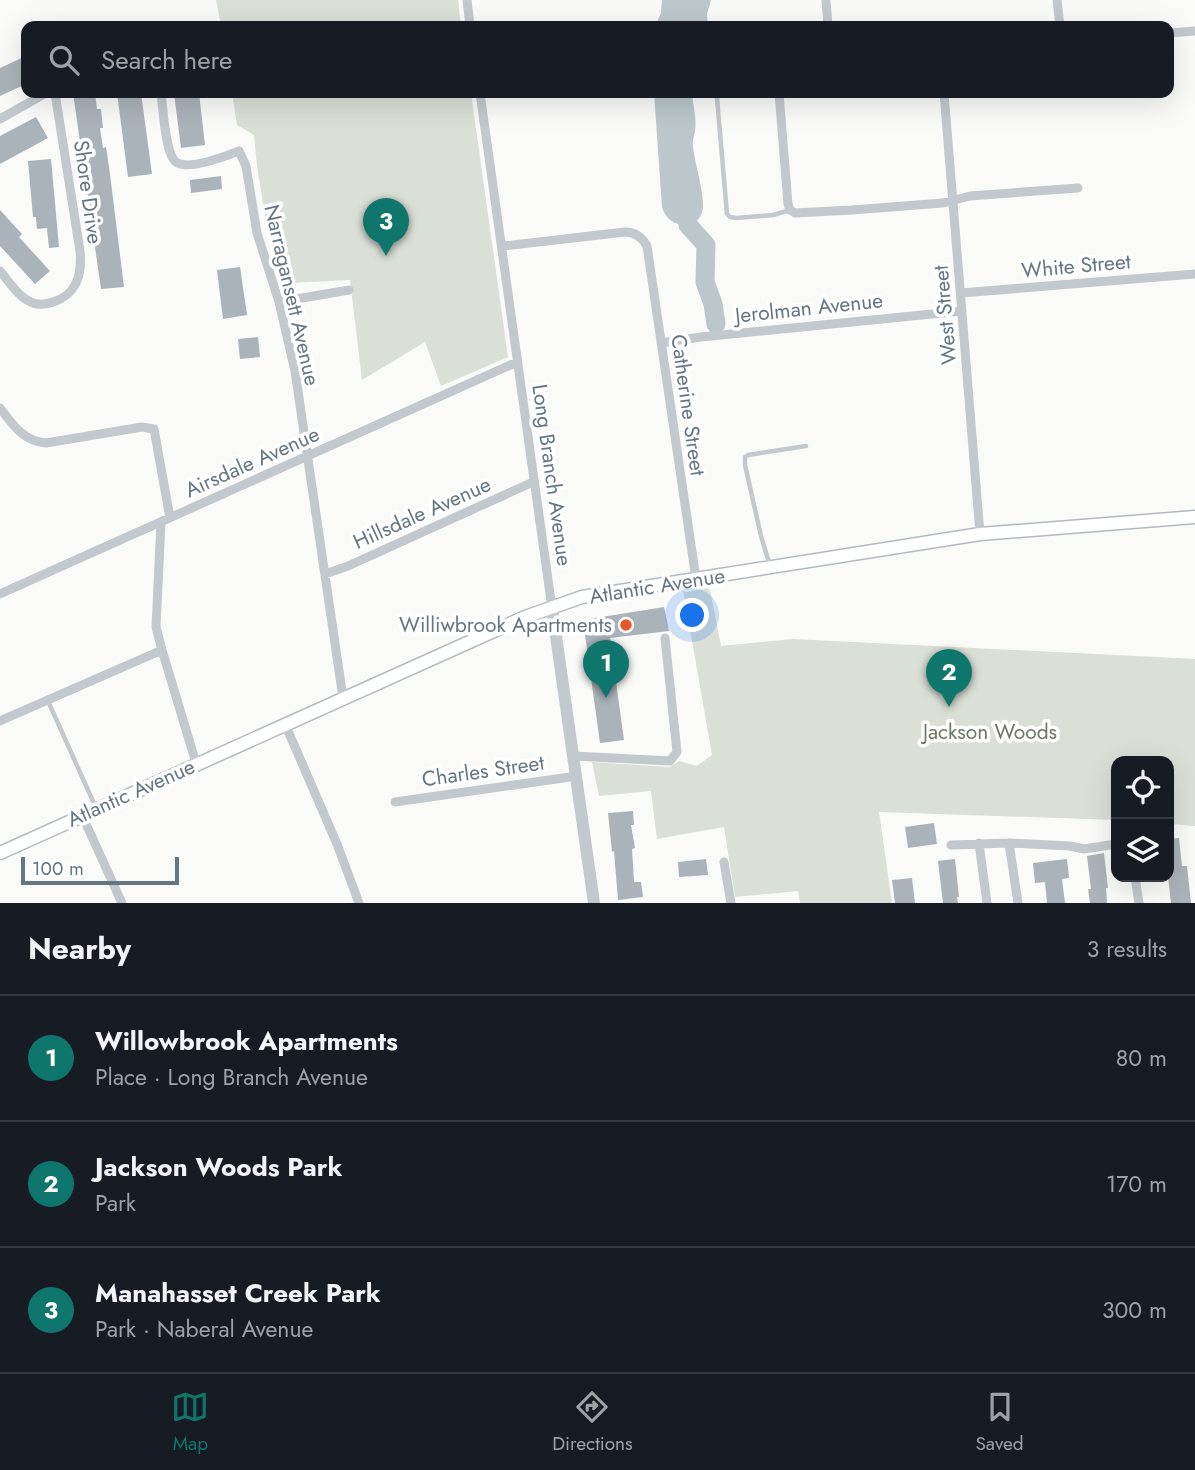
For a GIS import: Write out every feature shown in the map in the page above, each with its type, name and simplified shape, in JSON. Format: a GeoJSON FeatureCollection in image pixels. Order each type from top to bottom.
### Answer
{"type":"FeatureCollection","features":[{"type":"Feature","properties":{"kind":"main road","name":"Atlantic Avenue"},"geometry":{"type":"LineString","coordinates":[[0,853],[525,617],[582,597],[980,534],[1195,517]]}},
{"type":"Feature","properties":{"kind":"street"},"geometry":{"type":"LineString","coordinates":[[467,0],[469,21]]}},
{"type":"Feature","properties":{"kind":"street"},"geometry":{"type":"LineString","coordinates":[[826,0],[828,21]]}},
{"type":"Feature","properties":{"kind":"street"},"geometry":{"type":"LineString","coordinates":[[1058,0],[1060,21]]}},
{"type":"Feature","properties":{"kind":"street"},"geometry":{"type":"LineString","coordinates":[[1174,33],[1195,31]]}},
{"type":"Feature","properties":{"kind":"street"},"geometry":{"type":"LineString","coordinates":[[0,119],[37,98]]}},
{"type":"Feature","properties":{"kind":"street","name":"Shore Drive"},"geometry":{"type":"LineString","coordinates":[[0,271],[25,299],[45,304],[61,298],[72,289],[79,273],[80,251],[56,98]]}},
{"type":"Feature","properties":{"kind":"street","name":"Narragansett Avenue"},"geometry":{"type":"LineString","coordinates":[[161,98],[171,156],[176,162],[184,165],[203,162],[239,151],[246,166],[261,251],[279,302],[295,371],[343,698]]}},
{"type":"Feature","properties":{"kind":"street","name":"Long Branch Avenue"},"geometry":{"type":"LineString","coordinates":[[481,98],[594,903]]}},
{"type":"Feature","properties":{"kind":"street"},"geometry":{"type":"LineString","coordinates":[[779,98],[788,204],[790,210],[800,214],[1078,188]]}},
{"type":"Feature","properties":{"kind":"street","name":"West Street"},"geometry":{"type":"LineString","coordinates":[[944,98],[980,534]]}},
{"type":"Feature","properties":{"kind":"street","name":"Catherine Street"},"geometry":{"type":"LineString","coordinates":[[503,246],[625,232],[641,237],[647,246],[696,579]]}},
{"type":"Feature","properties":{"kind":"street","name":"White Street"},"geometry":{"type":"LineString","coordinates":[[961,293],[1195,274]]}},
{"type":"Feature","properties":{"kind":"street"},"geometry":{"type":"LineString","coordinates":[[279,302],[349,290]]}},
{"type":"Feature","properties":{"kind":"street","name":"Jerolman Avenue"},"geometry":{"type":"LineString","coordinates":[[661,343],[962,311]]}},
{"type":"Feature","properties":{"kind":"street","name":"Airsdale Avenue"},"geometry":{"type":"LineString","coordinates":[[0,594],[517,362]]}},
{"type":"Feature","properties":{"kind":"street"},"geometry":{"type":"LineString","coordinates":[[0,408],[22,435],[46,443],[142,427],[154,429],[165,520],[156,627],[196,763]]}},
{"type":"Feature","properties":{"kind":"street","name":"Hillsdale Avenue"},"geometry":{"type":"LineString","coordinates":[[325,574],[533,482]]}},
{"type":"Feature","properties":{"kind":"street"},"geometry":{"type":"LineString","coordinates":[[574,756],[670,761],[676,755],[665,638]]}},
{"type":"Feature","properties":{"kind":"street"},"geometry":{"type":"LineString","coordinates":[[0,721],[162,650]]}},
{"type":"Feature","properties":{"kind":"street"},"geometry":{"type":"LineString","coordinates":[[285,724],[337,844],[359,903]]}},
{"type":"Feature","properties":{"kind":"street","name":"Charles Street"},"geometry":{"type":"LineString","coordinates":[[395,802],[577,776]]}},
{"type":"Feature","properties":{"kind":"street"},"geometry":{"type":"LineString","coordinates":[[82,815],[122,903]]}},
{"type":"Feature","properties":{"kind":"street"},"geometry":{"type":"LineString","coordinates":[[979,843],[987,903]]}},
{"type":"Feature","properties":{"kind":"street"},"geometry":{"type":"LineString","coordinates":[[1009,843],[1018,903]]}},
{"type":"Feature","properties":{"kind":"street"},"geometry":{"type":"LineString","coordinates":[[951,845],[1009,843],[1084,849],[1111,845]]}},
{"type":"Feature","properties":{"kind":"street"},"geometry":{"type":"LineString","coordinates":[[724,862],[731,903]]}},
{"type":"Feature","properties":{"kind":"street"},"geometry":{"type":"LineString","coordinates":[[1136,882],[1139,903]]}},
{"type":"Feature","properties":{"kind":"lane"},"geometry":{"type":"LineString","coordinates":[[717,98],[727,214],[736,218],[773,215],[790,210]]}},
{"type":"Feature","properties":{"kind":"lane"},"geometry":{"type":"LineString","coordinates":[[771,567],[758,524],[745,457],[748,454],[806,446]]}},
{"type":"Feature","properties":{"kind":"lane"},"geometry":{"type":"LineString","coordinates":[[48,700],[97,808]]}},
{"type":"Feature","properties":{"kind":"green space"},"geometry":{"type":"Polygon","coordinates":[[[216,0],[458,0],[460,21],[220,21],[216,0]]]}},
{"type":"Feature","properties":{"kind":"green space"},"geometry":{"type":"Polygon","coordinates":[[[233,98],[472,98],[508,357],[441,386],[425,342],[362,380],[350,280],[290,283],[268,234],[254,135],[237,125],[233,98]]]}},
{"type":"Feature","properties":{"kind":"green space","name":"Jackson Woods"},"geometry":{"type":"Polygon","coordinates":[[[709,585],[721,646],[793,639],[1195,659],[1195,826],[1174,824],[1174,756],[1111,756],[1111,820],[879,812],[892,903],[800,903],[798,891],[735,897],[724,827],[657,839],[651,791],[599,796],[592,762],[670,767],[679,761],[697,766],[712,755],[683,589],[709,585]]]}},
{"type":"Feature","properties":{"kind":"shaded area"},"geometry":{"type":"Polygon","coordinates":[[[662,0],[711,0],[708,21],[657,21],[662,0]]]}},
{"type":"Feature","properties":{"kind":"shaded area"},"geometry":{"type":"Polygon","coordinates":[[[654,98],[693,98],[696,122],[693,145],[702,194],[701,215],[691,224],[677,224],[665,215],[662,207],[654,98]]]}},
{"type":"Feature","properties":{"kind":"building"},"geometry":{"type":"Polygon","coordinates":[[[21,58],[21,86],[0,96],[0,68],[21,58]]]}},
{"type":"Feature","properties":{"kind":"building"},"geometry":{"type":"Polygon","coordinates":[[[74,98],[96,98],[97,109],[101,109],[103,128],[100,128],[103,148],[106,147],[124,287],[101,289],[74,98]]]}},
{"type":"Feature","properties":{"kind":"building"},"geometry":{"type":"Polygon","coordinates":[[[118,98],[142,98],[152,174],[128,177],[118,98]]]}},
{"type":"Feature","properties":{"kind":"building"},"geometry":{"type":"Polygon","coordinates":[[[175,98],[200,98],[205,145],[181,148],[175,98]]]}},
{"type":"Feature","properties":{"kind":"building"},"geometry":{"type":"Polygon","coordinates":[[[36,117],[48,138],[0,164],[0,136],[36,117]]]}},
{"type":"Feature","properties":{"kind":"building"},"geometry":{"type":"Polygon","coordinates":[[[51,159],[59,247],[49,248],[47,228],[37,229],[36,217],[33,217],[28,161],[51,159]]]}},
{"type":"Feature","properties":{"kind":"building"},"geometry":{"type":"Polygon","coordinates":[[[221,176],[222,189],[191,193],[190,180],[221,176]]]}},
{"type":"Feature","properties":{"kind":"building"},"geometry":{"type":"Polygon","coordinates":[[[0,210],[22,234],[19,237],[50,271],[35,284],[0,246],[0,210]]]}},
{"type":"Feature","properties":{"kind":"building"},"geometry":{"type":"Polygon","coordinates":[[[240,267],[247,315],[223,319],[217,270],[240,267]]]}},
{"type":"Feature","properties":{"kind":"building"},"geometry":{"type":"Polygon","coordinates":[[[258,337],[260,357],[240,359],[238,339],[258,337]]]}},
{"type":"Feature","properties":{"kind":"building"},"geometry":{"type":"Polygon","coordinates":[[[664,607],[669,631],[610,638],[624,740],[600,743],[583,620],[664,607]]]}},
{"type":"Feature","properties":{"kind":"building"},"geometry":{"type":"Polygon","coordinates":[[[633,811],[634,825],[631,825],[635,848],[632,849],[634,882],[641,882],[643,897],[618,900],[608,813],[633,811]]]}},
{"type":"Feature","properties":{"kind":"building"},"geometry":{"type":"Polygon","coordinates":[[[934,823],[937,844],[908,848],[905,827],[934,823]]]}},
{"type":"Feature","properties":{"kind":"building"},"geometry":{"type":"Polygon","coordinates":[[[1174,838],[1179,838],[1182,866],[1187,866],[1191,903],[1171,903],[1169,882],[1174,882],[1174,838]]]}},
{"type":"Feature","properties":{"kind":"building"},"geometry":{"type":"Polygon","coordinates":[[[1104,853],[1107,903],[1090,903],[1087,856],[1104,853]]]}},
{"type":"Feature","properties":{"kind":"building"},"geometry":{"type":"Polygon","coordinates":[[[706,859],[708,875],[679,877],[678,862],[706,859]]]}},
{"type":"Feature","properties":{"kind":"building"},"geometry":{"type":"Polygon","coordinates":[[[955,859],[958,903],[943,903],[938,861],[955,859]]]}},
{"type":"Feature","properties":{"kind":"building"},"geometry":{"type":"Polygon","coordinates":[[[1067,859],[1069,878],[1062,879],[1065,903],[1047,903],[1045,882],[1035,883],[1033,863],[1067,859]]]}},
{"type":"Feature","properties":{"kind":"building"},"geometry":{"type":"Polygon","coordinates":[[[912,878],[915,903],[895,903],[892,880],[912,878]]]}},
{"type":"Feature","properties":{"kind":"waterway"},"geometry":{"type":"LineString","coordinates":[[686,200],[688,225],[706,245],[705,282],[713,304],[716,324]]}},
{"type":"Feature","properties":{"kind":"place","name":"Manahasset Creek Park"},"geometry":{"type":"Point","coordinates":[386,256]}},
{"type":"Feature","properties":{"kind":"place","name":"Williwbrook Apartments"},"geometry":{"type":"Point","coordinates":[626,625]}},
{"type":"Feature","properties":{"kind":"place","name":"Willowbrook Apartments"},"geometry":{"type":"Point","coordinates":[606,698]}},
{"type":"Feature","properties":{"kind":"place","name":"Jackson Woods Park"},"geometry":{"type":"Point","coordinates":[949,707]}}]}
